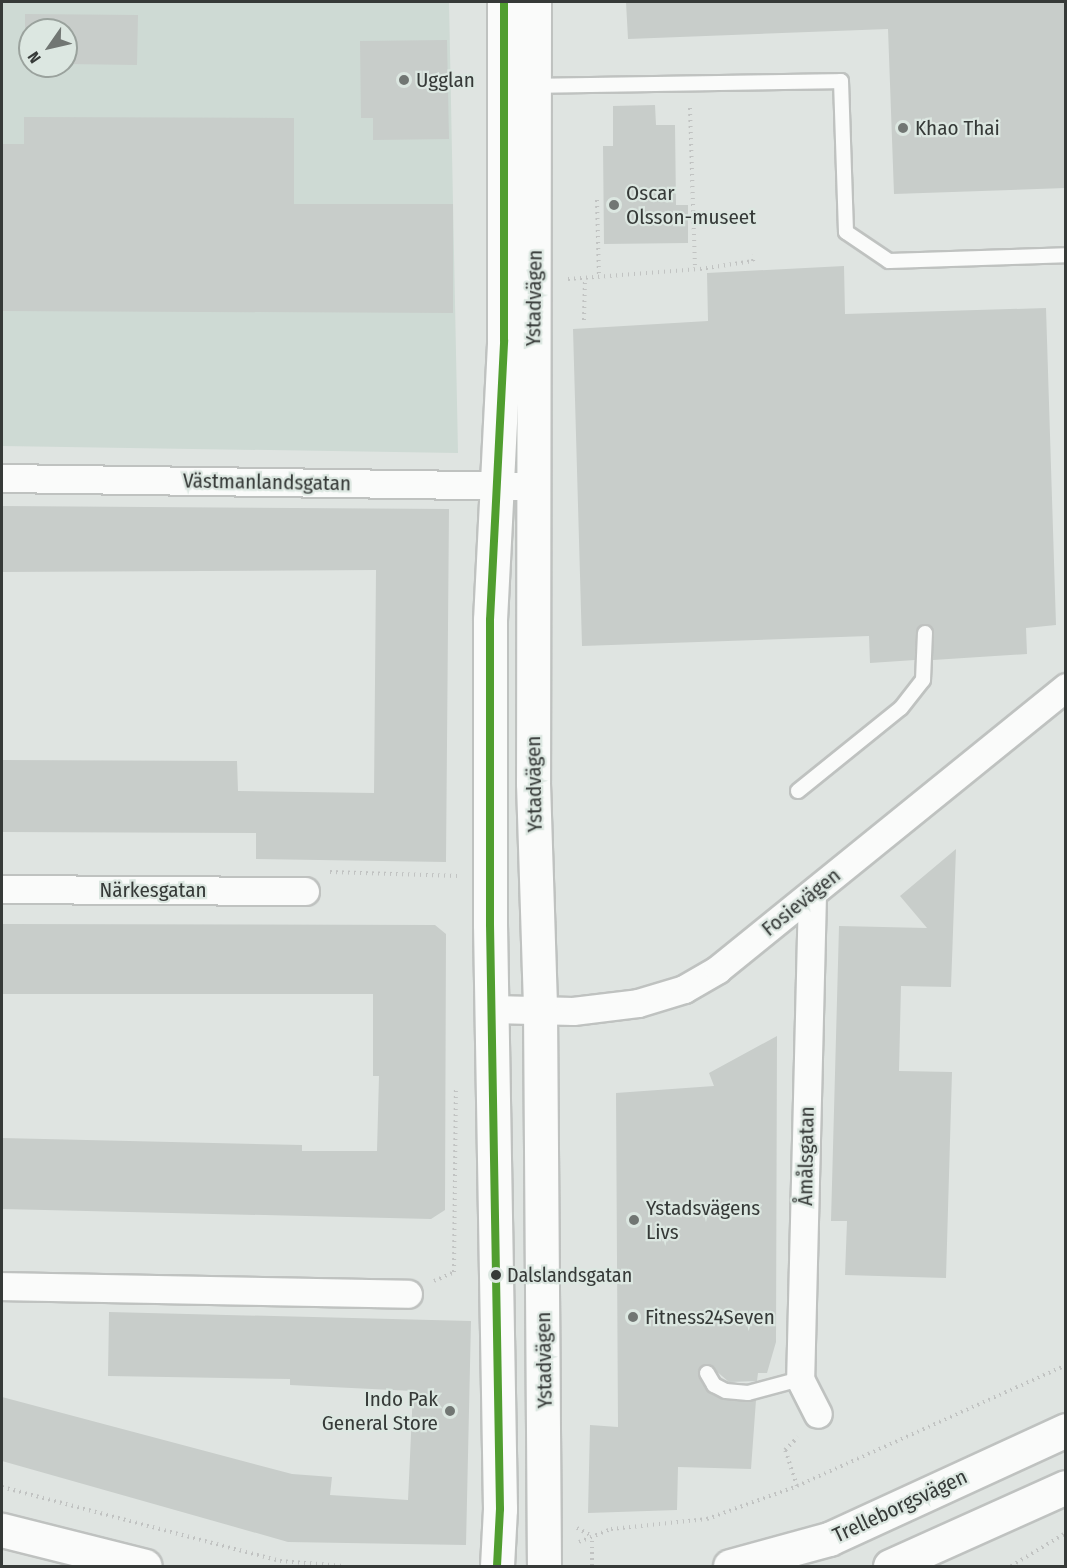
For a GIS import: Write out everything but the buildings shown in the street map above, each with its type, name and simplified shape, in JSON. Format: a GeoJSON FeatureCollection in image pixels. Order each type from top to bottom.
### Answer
{"type":"FeatureCollection","features":[{"type":"Feature","properties":{"kind":"main road","name":"Ystadvägen"},"geometry":{"type":"LineString","coordinates":[[504,2],[520,86],[532,486],[533,783],[540,1010],[544,1566]]}},
{"type":"Feature","properties":{"kind":"main road","name":"Ystadvägen"},"geometry":{"type":"LineString","coordinates":[[497,1566],[500,1509],[492,1009],[490,621],[520,86],[534,2]]}},
{"type":"Feature","properties":{"kind":"main road","name":"Trelleborgsvägen"},"geometry":{"type":"LineString","coordinates":[[730,1566],[829,1539],[1065,1430]]}},
{"type":"Feature","properties":{"kind":"main road"},"geometry":{"type":"LineString","coordinates":[[890,1566],[1065,1487]]}},
{"type":"Feature","properties":{"kind":"main road"},"geometry":{"type":"LineString","coordinates":[[2,1530],[145,1566]]}},
{"type":"Feature","properties":{"kind":"street","name":"Västmanlandsgatan"},"geometry":{"type":"LineString","coordinates":[[2,478],[532,486]]}},
{"type":"Feature","properties":{"kind":"street","name":"Fosievägen"},"geometry":{"type":"LineString","coordinates":[[492,1009],[573,1011],[638,1003],[684,989],[718,969],[1065,687]]}},
{"type":"Feature","properties":{"kind":"street","name":"Närkesgatan"},"geometry":{"type":"LineString","coordinates":[[2,889],[305,891]]}},
{"type":"Feature","properties":{"kind":"street","name":"Åmålsgatan"},"geometry":{"type":"LineString","coordinates":[[812,894],[800,1379],[818,1414]]}},
{"type":"Feature","properties":{"kind":"street"},"geometry":{"type":"LineString","coordinates":[[2,1286],[408,1293]]}},
{"type":"Feature","properties":{"kind":"lane"},"geometry":{"type":"LineString","coordinates":[[520,86],[841,81],[846,232],[889,261],[1065,255]]}},
{"type":"Feature","properties":{"kind":"lane"},"geometry":{"type":"LineString","coordinates":[[798,791],[901,708],[923,680],[925,633]]}},
{"type":"Feature","properties":{"kind":"lane"},"geometry":{"type":"LineString","coordinates":[[707,1373],[714,1385],[726,1391],[748,1393],[800,1379]]}},
{"type":"Feature","properties":{"kind":"path"},"geometry":{"type":"LineString","coordinates":[[689,83],[695,269]]}},
{"type":"Feature","properties":{"kind":"path"},"geometry":{"type":"LineString","coordinates":[[597,200],[599,277]]}},
{"type":"Feature","properties":{"kind":"path"},"geometry":{"type":"LineString","coordinates":[[563,279],[695,269],[753,261],[754,255]]}},
{"type":"Feature","properties":{"kind":"path"},"geometry":{"type":"LineString","coordinates":[[584,320],[585,278]]}},
{"type":"Feature","properties":{"kind":"path"},"geometry":{"type":"LineString","coordinates":[[460,886],[461,864]]}},
{"type":"Feature","properties":{"kind":"path"},"geometry":{"type":"LineString","coordinates":[[305,891],[319,872],[461,876]]}},
{"type":"Feature","properties":{"kind":"path"},"geometry":{"type":"LineString","coordinates":[[573,1544],[611,1529],[707,1519],[797,1486],[1065,1365]]}},
{"type":"Feature","properties":{"kind":"path"},"geometry":{"type":"LineString","coordinates":[[797,1486],[785,1450],[818,1414]]}},
{"type":"Feature","properties":{"kind":"path"},"geometry":{"type":"LineString","coordinates":[[2,1487],[280,1562],[344,1566]]}},
{"type":"Feature","properties":{"kind":"path"},"geometry":{"type":"LineString","coordinates":[[1011,1566],[1065,1533]]}},
{"type":"Feature","properties":{"kind":"path"},"geometry":{"type":"LineString","coordinates":[[592,1536],[592,1566]]}},
{"type":"Feature","properties":{"kind":"shaded area"},"geometry":{"type":"Polygon","coordinates":[[[2,2],[449,2],[458,453],[2,446],[2,2]]]}},
{"type":"Feature","properties":{"kind":"transit line"},"geometry":{"type":"LineString","coordinates":[[497,1566],[500,1509],[490,924],[490,620],[504,340],[504,2]]}},
{"type":"Feature","properties":{"kind":"place","name":"Ugglan"},"geometry":{"type":"Point","coordinates":[404,80]}},
{"type":"Feature","properties":{"kind":"place","name":"Khao Thai"},"geometry":{"type":"Point","coordinates":[903,128]}},
{"type":"Feature","properties":{"kind":"place","name":"Oscar Olsson-museet"},"geometry":{"type":"Point","coordinates":[614,205]}},
{"type":"Feature","properties":{"kind":"place","name":"Ystadsvägens Livs"},"geometry":{"type":"Point","coordinates":[634,1220]}},
{"type":"Feature","properties":{"kind":"place","name":"Dalslandsgatan"},"geometry":{"type":"Point","coordinates":[496,1275]}},
{"type":"Feature","properties":{"kind":"place","name":"Fitness24Seven"},"geometry":{"type":"Point","coordinates":[633,1317]}},
{"type":"Feature","properties":{"kind":"place","name":"Indo Pak General Store"},"geometry":{"type":"Point","coordinates":[450,1411]}}]}
